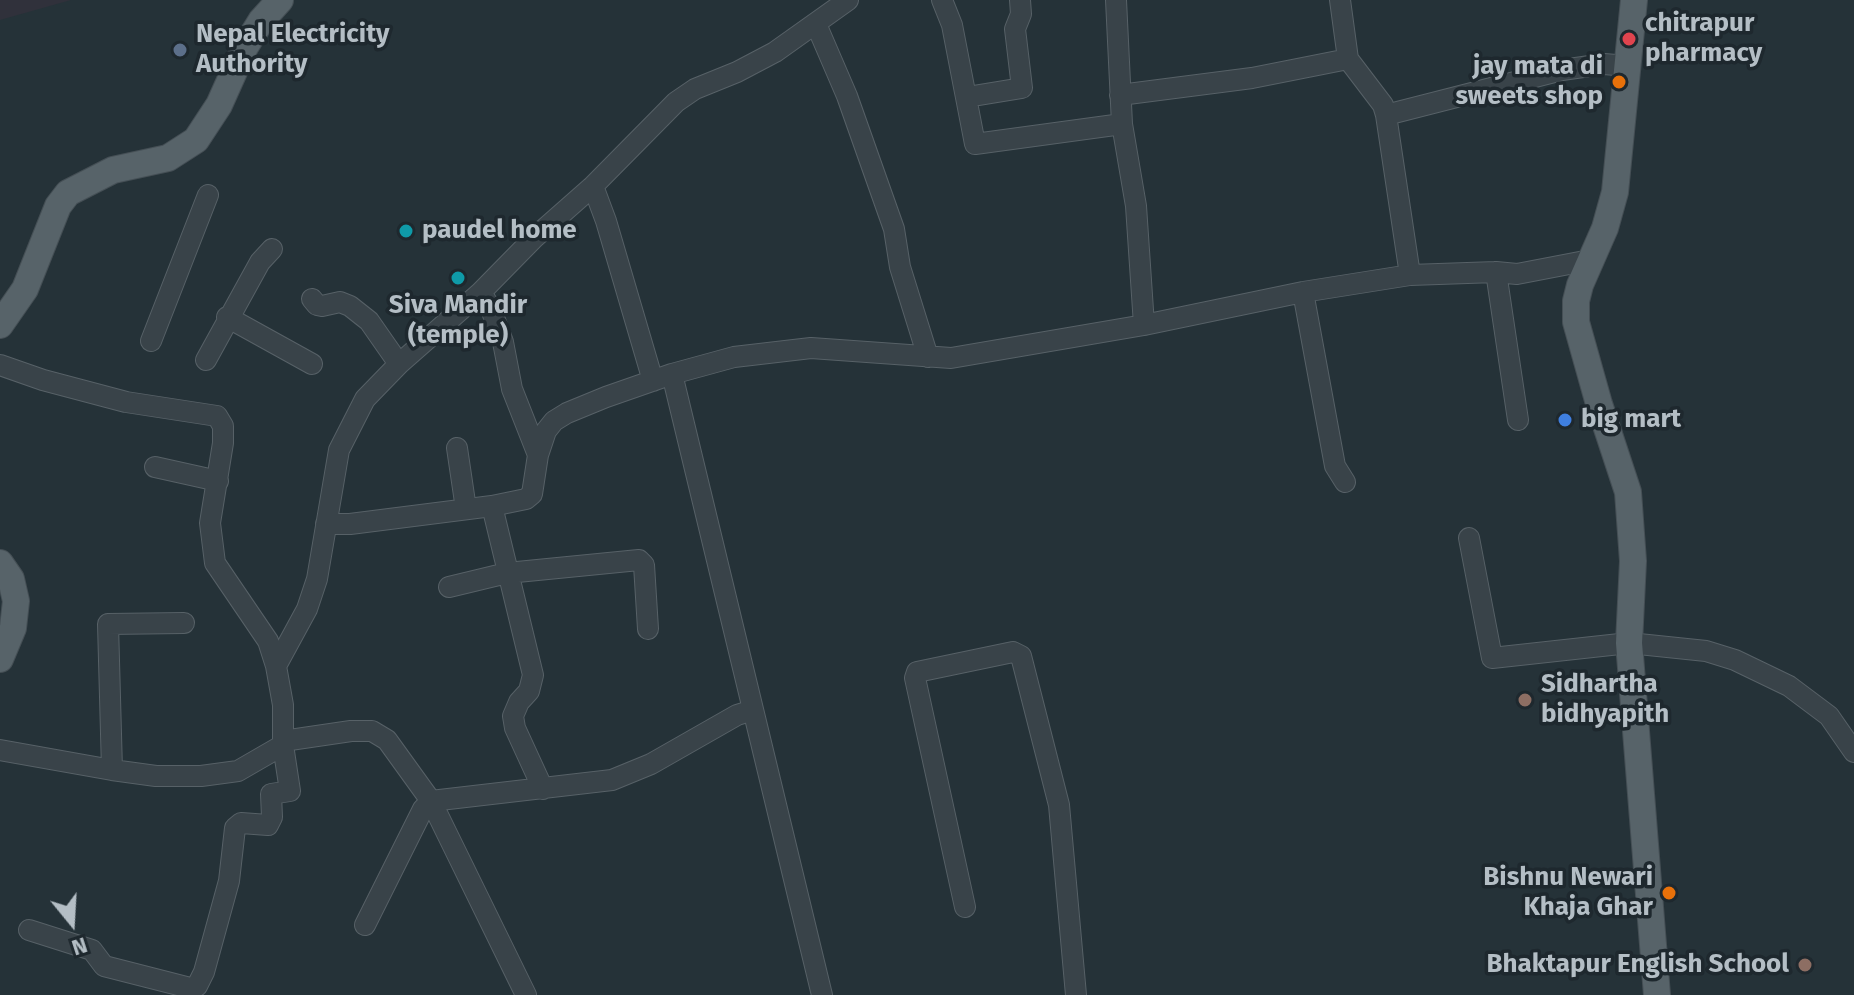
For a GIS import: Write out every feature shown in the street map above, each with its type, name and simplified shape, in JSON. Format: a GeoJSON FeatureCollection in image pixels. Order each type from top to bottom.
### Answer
{"type":"FeatureCollection","features":[{"type":"Feature","properties":{"kind":"main road"},"geometry":{"type":"LineString","coordinates":[[0,325],[25,289],[58,206],[68,193],[113,170],[168,158],[196,140],[219,105],[245,47],[261,21],[280,0]]}},
{"type":"Feature","properties":{"kind":"main road"},"geometry":{"type":"LineString","coordinates":[[1635,0],[1615,192],[1605,228],[1576,301],[1576,322],[1628,492],[1633,561],[1629,643],[1657,995]]}},
{"type":"Feature","properties":{"kind":"main road"},"geometry":{"type":"LineString","coordinates":[[0,563],[11,579],[16,601],[0,659]]}},
{"type":"Feature","properties":{"kind":"street"},"geometry":{"type":"LineString","coordinates":[[276,666],[307,609],[317,579],[339,450],[365,399],[593,186],[676,102],[695,89],[775,52],[848,0]]}},
{"type":"Feature","properties":{"kind":"street"},"geometry":{"type":"LineString","coordinates":[[942,0],[952,25],[975,144],[1122,124]]}},
{"type":"Feature","properties":{"kind":"street"},"geometry":{"type":"LineString","coordinates":[[967,97],[1022,88],[1015,29],[1021,14],[1020,0]]}},
{"type":"Feature","properties":{"kind":"street"},"geometry":{"type":"LineString","coordinates":[[1116,0],[1122,124],[1136,206],[1144,325]]}},
{"type":"Feature","properties":{"kind":"street"},"geometry":{"type":"LineString","coordinates":[[1340,0],[1348,59],[1383,105],[1386,115],[1410,275]]}},
{"type":"Feature","properties":{"kind":"street"},"geometry":{"type":"LineString","coordinates":[[816,24],[847,96],[894,229],[900,267],[928,357]]}},
{"type":"Feature","properties":{"kind":"street"},"geometry":{"type":"LineString","coordinates":[[1120,95],[1252,78],[1348,59]]}},
{"type":"Feature","properties":{"kind":"street"},"geometry":{"type":"LineString","coordinates":[[1386,115],[1562,70],[1604,64],[1628,66]]}},
{"type":"Feature","properties":{"kind":"street"},"geometry":{"type":"LineString","coordinates":[[593,186],[663,378],[753,710],[822,995]]}},
{"type":"Feature","properties":{"kind":"street"},"geometry":{"type":"LineString","coordinates":[[151,341],[208,195]]}},
{"type":"Feature","properties":{"kind":"street"},"geometry":{"type":"LineString","coordinates":[[206,360],[227,317],[260,262],[272,249]]}},
{"type":"Feature","properties":{"kind":"street"},"geometry":{"type":"LineString","coordinates":[[326,524],[350,524],[526,499],[532,494],[538,455],[546,431],[554,421],[593,402],[734,357],[811,348],[951,358],[1410,275],[1533,273],[1590,260]]}},
{"type":"Feature","properties":{"kind":"street"},"geometry":{"type":"LineString","coordinates":[[1496,272],[1518,420]]}},
{"type":"Feature","properties":{"kind":"street"},"geometry":{"type":"LineString","coordinates":[[481,292],[503,342],[512,389],[538,455]]}},
{"type":"Feature","properties":{"kind":"street"},"geometry":{"type":"LineString","coordinates":[[1303,292],[1335,466],[1345,482]]}},
{"type":"Feature","properties":{"kind":"street"},"geometry":{"type":"LineString","coordinates":[[312,299],[322,306],[340,302],[350,306],[369,321],[399,364]]}},
{"type":"Feature","properties":{"kind":"street"},"geometry":{"type":"LineString","coordinates":[[227,317],[312,364]]}},
{"type":"Feature","properties":{"kind":"street"},"geometry":{"type":"LineString","coordinates":[[0,365],[126,402],[217,416],[223,426],[223,443],[210,523],[215,563],[268,641],[283,705],[283,743],[290,791],[271,794],[272,817],[268,825],[241,823],[235,828],[229,881],[204,972],[197,986],[190,988],[104,966],[92,950],[29,930]]}},
{"type":"Feature","properties":{"kind":"street"},"geometry":{"type":"LineString","coordinates":[[457,448],[466,509]]}},
{"type":"Feature","properties":{"kind":"street"},"geometry":{"type":"LineString","coordinates":[[155,467],[218,481]]}},
{"type":"Feature","properties":{"kind":"street"},"geometry":{"type":"LineString","coordinates":[[492,506],[533,675],[529,691],[519,702],[513,716],[515,728],[543,789]]}},
{"type":"Feature","properties":{"kind":"street"},"geometry":{"type":"LineString","coordinates":[[1469,538],[1492,658],[1629,643],[1706,651],[1735,660],[1789,686],[1829,716],[1854,752]]}},
{"type":"Feature","properties":{"kind":"street"},"geometry":{"type":"LineString","coordinates":[[449,587],[507,573],[639,560],[644,565],[648,629]]}},
{"type":"Feature","properties":{"kind":"street"},"geometry":{"type":"LineString","coordinates":[[112,770],[108,624],[184,623]]}},
{"type":"Feature","properties":{"kind":"street"},"geometry":{"type":"LineString","coordinates":[[965,907],[915,678],[917,672],[1013,652],[1021,656],[1059,805],[1076,995]]}},
{"type":"Feature","properties":{"kind":"street"},"geometry":{"type":"LineString","coordinates":[[365,925],[423,809],[431,801],[612,780],[651,764],[737,715],[753,710]]}},
{"type":"Feature","properties":{"kind":"street"},"geometry":{"type":"LineString","coordinates":[[0,750],[156,776],[201,776],[238,771],[283,743],[351,731],[372,731],[387,740],[431,801],[526,995]]}},
{"type":"Feature","properties":{"kind":"shaded area"},"geometry":{"type":"Polygon","coordinates":[[[0,0],[71,0],[0,20],[0,0]]]}},
{"type":"Feature","properties":{"kind":"place","name":"chitrapur pharmacy"},"geometry":{"type":"Point","coordinates":[1629,39]}},
{"type":"Feature","properties":{"kind":"place","name":"Nepal Electricity Authority"},"geometry":{"type":"Point","coordinates":[180,50]}},
{"type":"Feature","properties":{"kind":"place","name":"jay mata di sweets shop"},"geometry":{"type":"Point","coordinates":[1619,82]}},
{"type":"Feature","properties":{"kind":"place","name":"paudel home"},"geometry":{"type":"Point","coordinates":[406,231]}},
{"type":"Feature","properties":{"kind":"place","name":"Siva Mandir (temple)"},"geometry":{"type":"Point","coordinates":[458,278]}},
{"type":"Feature","properties":{"kind":"place","name":"big mart"},"geometry":{"type":"Point","coordinates":[1565,420]}},
{"type":"Feature","properties":{"kind":"place","name":"Sidhartha bidhyapith"},"geometry":{"type":"Point","coordinates":[1525,700]}},
{"type":"Feature","properties":{"kind":"place","name":"Bishnu Newari Khaja Ghar"},"geometry":{"type":"Point","coordinates":[1669,893]}},
{"type":"Feature","properties":{"kind":"place","name":"Bhaktapur English School"},"geometry":{"type":"Point","coordinates":[1805,965]}}]}
